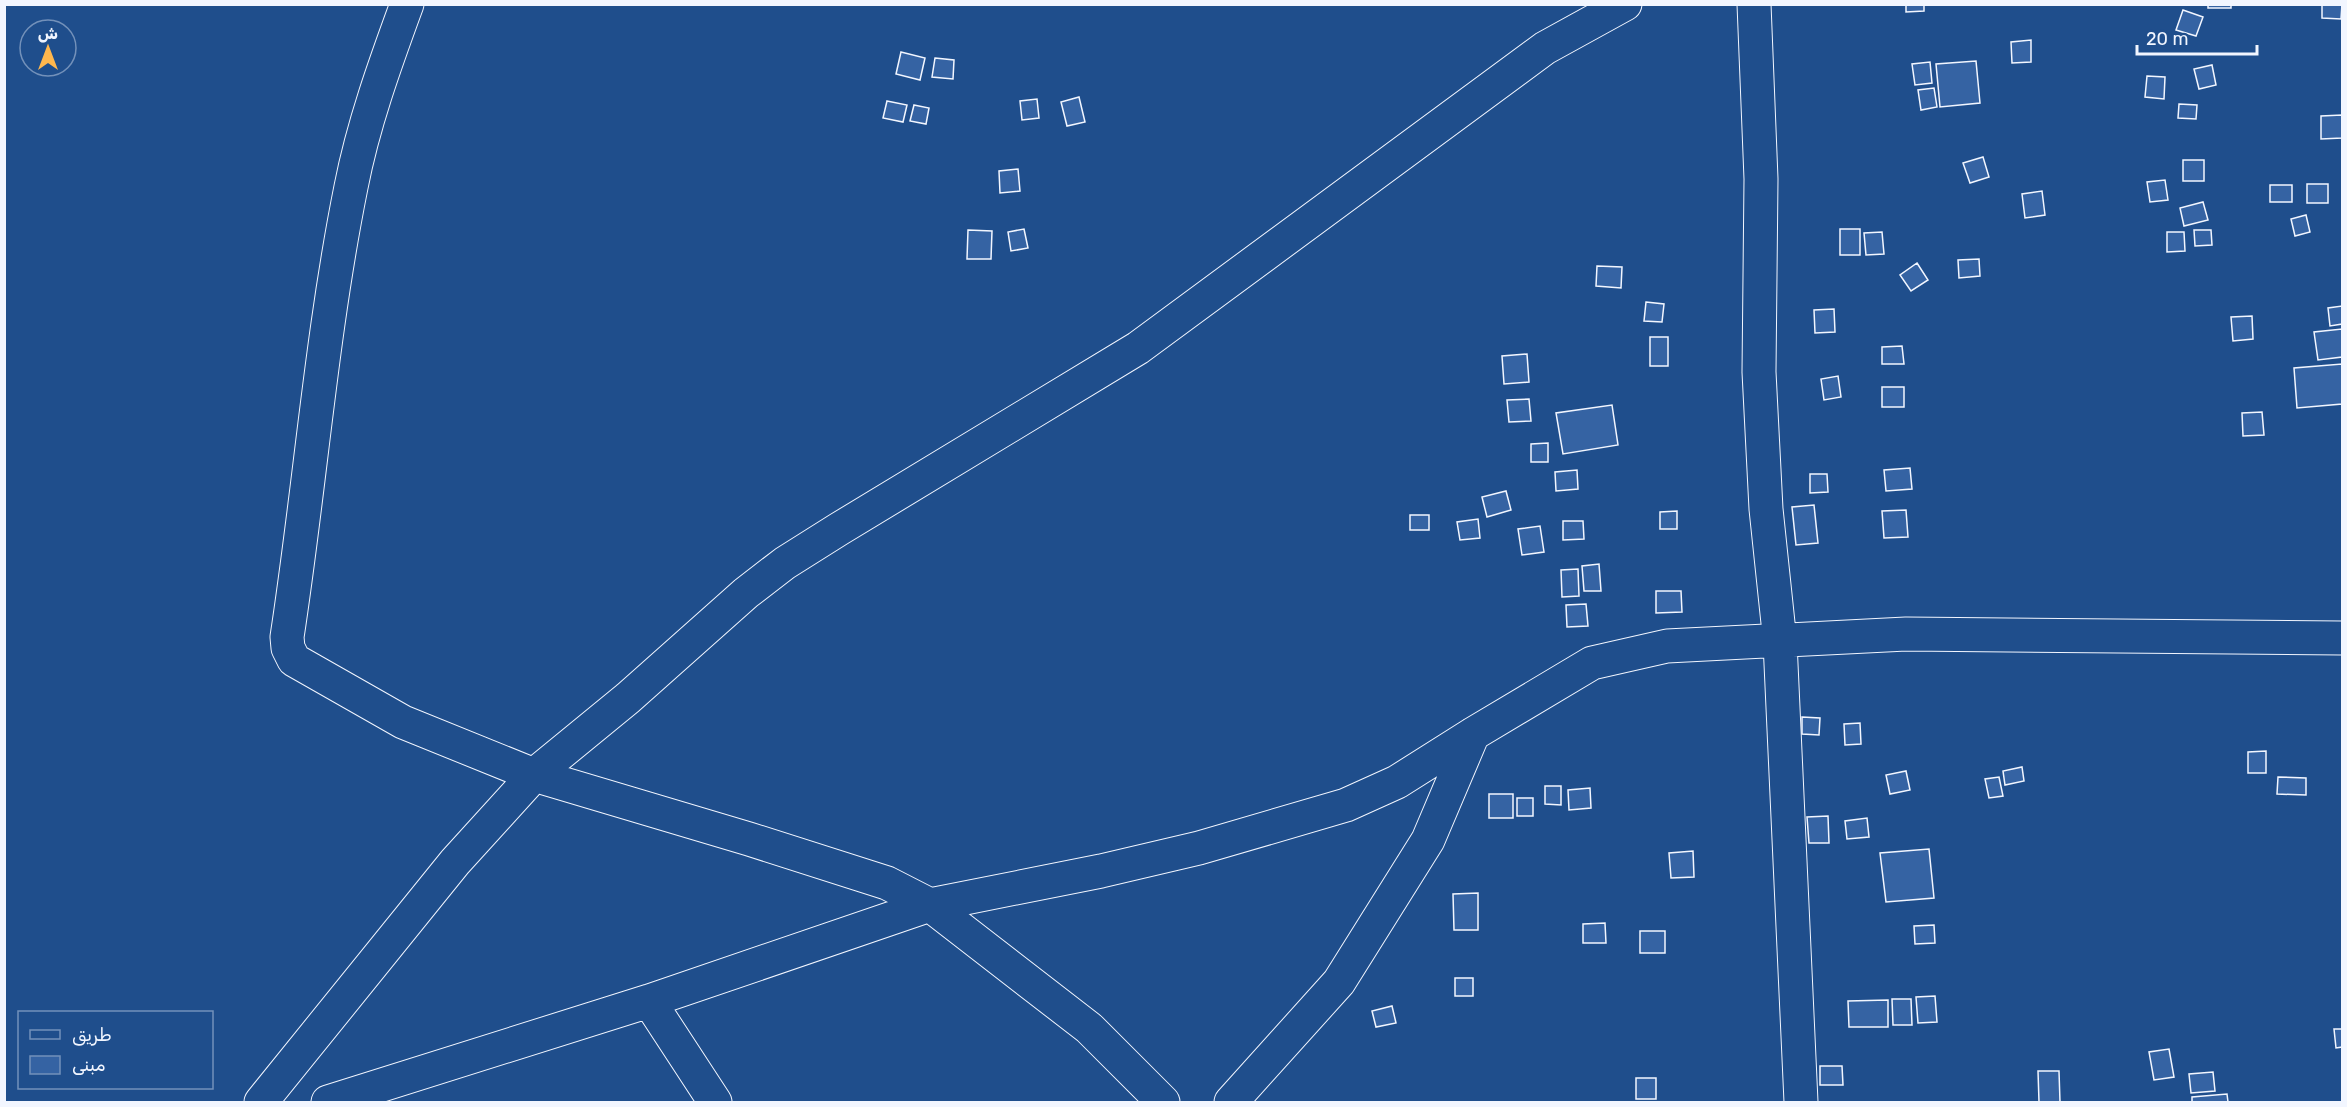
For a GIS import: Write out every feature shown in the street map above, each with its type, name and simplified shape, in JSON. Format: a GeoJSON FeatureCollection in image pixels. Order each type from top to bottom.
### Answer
{"type":"FeatureCollection","features":[{"type":"Feature","properties":{"kind":"street"},"geometry":{"type":"LineString","coordinates":[[407,4],[374,97],[351,185],[322,349],[287,637],[288,648],[294,660],[404,722],[534,775],[887,883],[930,905],[1089,1028],[1163,1102]]}},
{"type":"Feature","properties":{"kind":"street"},"geometry":{"type":"LineString","coordinates":[[261,1102],[455,862],[534,775],[627,698],[746,593],[786,563],[1138,348],[1545,48],[1625,4]]}},
{"type":"Feature","properties":{"kind":"street"},"geometry":{"type":"LineString","coordinates":[[1754,4],[1761,179],[1759,372],[1766,509],[1780,642],[1801,1102]]}},
{"type":"Feature","properties":{"kind":"street"},"geometry":{"type":"LineString","coordinates":[[328,1102],[649,1001],[930,905],[1101,871],[1177,853],[1346,805],[1397,782],[1592,663],[1667,646],[1906,634],[2343,638]]}},
{"type":"Feature","properties":{"kind":"street"},"geometry":{"type":"LineString","coordinates":[[1231,1102],[1339,982],[1428,840],[1473,734]]}},
{"type":"Feature","properties":{"kind":"street"},"geometry":{"type":"LineString","coordinates":[[649,1001],[715,1102]]}},
{"type":"Feature","properties":{"kind":"building"},"geometry":{"type":"Polygon","coordinates":[[[1906,4],[1924,4],[1924,11],[1906,12],[1906,4]]]}},
{"type":"Feature","properties":{"kind":"building"},"geometry":{"type":"Polygon","coordinates":[[[2208,4],[2231,4],[2231,8],[2208,8],[2208,4]]]}},
{"type":"Feature","properties":{"kind":"building"},"geometry":{"type":"Polygon","coordinates":[[[2322,4],[2342,4],[2341,19],[2322,18],[2322,4]]]}},
{"type":"Feature","properties":{"kind":"building"},"geometry":{"type":"Polygon","coordinates":[[[2183,10],[2203,17],[2196,36],[2176,30],[2183,10]]]}},
{"type":"Feature","properties":{"kind":"building"},"geometry":{"type":"Polygon","coordinates":[[[2031,40],[2031,62],[2012,63],[2011,42],[2031,40]]]}},
{"type":"Feature","properties":{"kind":"building"},"geometry":{"type":"Polygon","coordinates":[[[901,52],[925,58],[920,80],[896,74],[901,52]]]}},
{"type":"Feature","properties":{"kind":"building"},"geometry":{"type":"Polygon","coordinates":[[[935,58],[954,60],[953,79],[932,77],[935,58]]]}},
{"type":"Feature","properties":{"kind":"building"},"geometry":{"type":"Polygon","coordinates":[[[1976,61],[1980,103],[1940,107],[1936,64],[1976,61]]]}},
{"type":"Feature","properties":{"kind":"building"},"geometry":{"type":"Polygon","coordinates":[[[1930,62],[1932,83],[1915,85],[1912,64],[1930,62]]]}},
{"type":"Feature","properties":{"kind":"building"},"geometry":{"type":"Polygon","coordinates":[[[2212,65],[2216,85],[2199,89],[2194,69],[2212,65]]]}},
{"type":"Feature","properties":{"kind":"building"},"geometry":{"type":"Polygon","coordinates":[[[2147,76],[2165,77],[2164,99],[2145,97],[2147,76]]]}},
{"type":"Feature","properties":{"kind":"building"},"geometry":{"type":"Polygon","coordinates":[[[1934,88],[1937,107],[1921,110],[1918,90],[1934,88]]]}},
{"type":"Feature","properties":{"kind":"building"},"geometry":{"type":"Polygon","coordinates":[[[1079,97],[1085,122],[1067,126],[1061,102],[1079,97]]]}},
{"type":"Feature","properties":{"kind":"building"},"geometry":{"type":"Polygon","coordinates":[[[1037,99],[1039,118],[1022,120],[1020,101],[1037,99]]]}},
{"type":"Feature","properties":{"kind":"building"},"geometry":{"type":"Polygon","coordinates":[[[887,101],[907,105],[903,122],[883,118],[887,101]]]}},
{"type":"Feature","properties":{"kind":"building"},"geometry":{"type":"Polygon","coordinates":[[[2179,104],[2197,105],[2196,119],[2178,118],[2179,104]]]}},
{"type":"Feature","properties":{"kind":"building"},"geometry":{"type":"Polygon","coordinates":[[[914,105],[929,108],[926,124],[910,121],[914,105]]]}},
{"type":"Feature","properties":{"kind":"building"},"geometry":{"type":"Polygon","coordinates":[[[2342,115],[2342,138],[2321,139],[2321,116],[2342,115]]]}},
{"type":"Feature","properties":{"kind":"building"},"geometry":{"type":"Polygon","coordinates":[[[1983,157],[1989,177],[1970,183],[1963,163],[1983,157]]]}},
{"type":"Feature","properties":{"kind":"building"},"geometry":{"type":"Polygon","coordinates":[[[2183,160],[2204,160],[2204,181],[2183,181],[2183,160]]]}},
{"type":"Feature","properties":{"kind":"building"},"geometry":{"type":"Polygon","coordinates":[[[1018,169],[1020,191],[1000,193],[999,171],[1018,169]]]}},
{"type":"Feature","properties":{"kind":"building"},"geometry":{"type":"Polygon","coordinates":[[[2165,180],[2168,200],[2150,202],[2147,182],[2165,180]]]}},
{"type":"Feature","properties":{"kind":"building"},"geometry":{"type":"Polygon","coordinates":[[[2307,184],[2328,184],[2328,203],[2307,203],[2307,184]]]}},
{"type":"Feature","properties":{"kind":"building"},"geometry":{"type":"Polygon","coordinates":[[[2270,185],[2292,185],[2292,202],[2270,202],[2270,185]]]}},
{"type":"Feature","properties":{"kind":"building"},"geometry":{"type":"Polygon","coordinates":[[[2042,191],[2045,215],[2025,218],[2022,194],[2042,191]]]}},
{"type":"Feature","properties":{"kind":"building"},"geometry":{"type":"Polygon","coordinates":[[[2203,202],[2208,220],[2184,226],[2180,208],[2203,202]]]}},
{"type":"Feature","properties":{"kind":"building"},"geometry":{"type":"Polygon","coordinates":[[[2306,215],[2310,232],[2295,236],[2291,219],[2306,215]]]}},
{"type":"Feature","properties":{"kind":"building"},"geometry":{"type":"Polygon","coordinates":[[[1024,229],[1028,248],[1011,251],[1008,232],[1024,229]]]}},
{"type":"Feature","properties":{"kind":"building"},"geometry":{"type":"Polygon","coordinates":[[[1840,229],[1860,229],[1860,255],[1840,255],[1840,229]]]}},
{"type":"Feature","properties":{"kind":"building"},"geometry":{"type":"Polygon","coordinates":[[[968,230],[992,231],[991,259],[967,259],[968,230]]]}},
{"type":"Feature","properties":{"kind":"building"},"geometry":{"type":"Polygon","coordinates":[[[2194,230],[2211,230],[2212,245],[2195,246],[2194,230]]]}},
{"type":"Feature","properties":{"kind":"building"},"geometry":{"type":"Polygon","coordinates":[[[1882,232],[1884,254],[1866,255],[1864,233],[1882,232]]]}},
{"type":"Feature","properties":{"kind":"building"},"geometry":{"type":"Polygon","coordinates":[[[2167,232],[2184,232],[2185,251],[2167,252],[2167,232]]]}},
{"type":"Feature","properties":{"kind":"building"},"geometry":{"type":"Polygon","coordinates":[[[1979,259],[1980,276],[1959,278],[1958,260],[1979,259]]]}},
{"type":"Feature","properties":{"kind":"building"},"geometry":{"type":"Polygon","coordinates":[[[1917,263],[1928,280],[1911,291],[1900,275],[1917,263]]]}},
{"type":"Feature","properties":{"kind":"building"},"geometry":{"type":"Polygon","coordinates":[[[1597,266],[1622,267],[1621,288],[1596,286],[1597,266]]]}},
{"type":"Feature","properties":{"kind":"building"},"geometry":{"type":"Polygon","coordinates":[[[1646,302],[1664,304],[1662,322],[1644,321],[1646,302]]]}},
{"type":"Feature","properties":{"kind":"building"},"geometry":{"type":"Polygon","coordinates":[[[2342,306],[2342,324],[2330,326],[2328,308],[2342,306]]]}},
{"type":"Feature","properties":{"kind":"building"},"geometry":{"type":"Polygon","coordinates":[[[1834,309],[1835,332],[1815,333],[1814,310],[1834,309]]]}},
{"type":"Feature","properties":{"kind":"building"},"geometry":{"type":"Polygon","coordinates":[[[2252,316],[2253,339],[2233,341],[2231,317],[2252,316]]]}},
{"type":"Feature","properties":{"kind":"building"},"geometry":{"type":"Polygon","coordinates":[[[2342,329],[2342,357],[2318,360],[2314,332],[2342,329]]]}},
{"type":"Feature","properties":{"kind":"building"},"geometry":{"type":"Polygon","coordinates":[[[1650,337],[1668,337],[1668,366],[1650,366],[1650,337]]]}},
{"type":"Feature","properties":{"kind":"building"},"geometry":{"type":"Polygon","coordinates":[[[1902,346],[1904,364],[1882,364],[1882,347],[1902,346]]]}},
{"type":"Feature","properties":{"kind":"building"},"geometry":{"type":"Polygon","coordinates":[[[1527,354],[1529,382],[1504,384],[1502,356],[1527,354]]]}},
{"type":"Feature","properties":{"kind":"building"},"geometry":{"type":"Polygon","coordinates":[[[2342,364],[2342,404],[2297,408],[2294,368],[2342,364]]]}},
{"type":"Feature","properties":{"kind":"building"},"geometry":{"type":"Polygon","coordinates":[[[1838,376],[1841,397],[1824,400],[1821,379],[1838,376]]]}},
{"type":"Feature","properties":{"kind":"building"},"geometry":{"type":"Polygon","coordinates":[[[1882,387],[1904,387],[1904,407],[1882,407],[1882,387]]]}},
{"type":"Feature","properties":{"kind":"building"},"geometry":{"type":"Polygon","coordinates":[[[1529,399],[1531,421],[1509,422],[1507,400],[1529,399]]]}},
{"type":"Feature","properties":{"kind":"building"},"geometry":{"type":"Polygon","coordinates":[[[1612,405],[1618,445],[1563,454],[1556,413],[1612,405]]]}},
{"type":"Feature","properties":{"kind":"building"},"geometry":{"type":"Polygon","coordinates":[[[2262,412],[2264,435],[2243,436],[2242,413],[2262,412]]]}},
{"type":"Feature","properties":{"kind":"building"},"geometry":{"type":"Polygon","coordinates":[[[1548,443],[1548,462],[1531,462],[1531,444],[1548,443]]]}},
{"type":"Feature","properties":{"kind":"building"},"geometry":{"type":"Polygon","coordinates":[[[1910,468],[1912,489],[1886,491],[1884,470],[1910,468]]]}},
{"type":"Feature","properties":{"kind":"building"},"geometry":{"type":"Polygon","coordinates":[[[1577,470],[1578,489],[1556,491],[1555,472],[1577,470]]]}},
{"type":"Feature","properties":{"kind":"building"},"geometry":{"type":"Polygon","coordinates":[[[1810,474],[1827,474],[1828,492],[1810,493],[1810,474]]]}},
{"type":"Feature","properties":{"kind":"building"},"geometry":{"type":"Polygon","coordinates":[[[1506,491],[1511,510],[1487,517],[1482,497],[1506,491]]]}},
{"type":"Feature","properties":{"kind":"building"},"geometry":{"type":"Polygon","coordinates":[[[1814,505],[1818,543],[1796,545],[1792,507],[1814,505]]]}},
{"type":"Feature","properties":{"kind":"building"},"geometry":{"type":"Polygon","coordinates":[[[1906,510],[1908,537],[1884,538],[1882,511],[1906,510]]]}},
{"type":"Feature","properties":{"kind":"building"},"geometry":{"type":"Polygon","coordinates":[[[1677,511],[1677,529],[1660,529],[1660,512],[1677,511]]]}},
{"type":"Feature","properties":{"kind":"building"},"geometry":{"type":"Polygon","coordinates":[[[1410,515],[1429,515],[1429,530],[1410,530],[1410,515]]]}},
{"type":"Feature","properties":{"kind":"building"},"geometry":{"type":"Polygon","coordinates":[[[1478,519],[1480,538],[1460,540],[1457,522],[1478,519]]]}},
{"type":"Feature","properties":{"kind":"building"},"geometry":{"type":"Polygon","coordinates":[[[1563,521],[1583,521],[1584,539],[1563,540],[1563,521]]]}},
{"type":"Feature","properties":{"kind":"building"},"geometry":{"type":"Polygon","coordinates":[[[1540,526],[1544,552],[1522,555],[1518,529],[1540,526]]]}},
{"type":"Feature","properties":{"kind":"building"},"geometry":{"type":"Polygon","coordinates":[[[1599,564],[1601,591],[1584,591],[1582,566],[1599,564]]]}},
{"type":"Feature","properties":{"kind":"building"},"geometry":{"type":"Polygon","coordinates":[[[1578,569],[1579,596],[1562,597],[1561,570],[1578,569]]]}},
{"type":"Feature","properties":{"kind":"building"},"geometry":{"type":"Polygon","coordinates":[[[1656,591],[1681,591],[1682,612],[1656,613],[1656,591]]]}},
{"type":"Feature","properties":{"kind":"building"},"geometry":{"type":"Polygon","coordinates":[[[1586,604],[1588,626],[1567,627],[1566,605],[1586,604]]]}},
{"type":"Feature","properties":{"kind":"building"},"geometry":{"type":"Polygon","coordinates":[[[1802,717],[1820,718],[1819,735],[1802,734],[1802,717]]]}},
{"type":"Feature","properties":{"kind":"building"},"geometry":{"type":"Polygon","coordinates":[[[1860,723],[1861,744],[1845,745],[1844,724],[1860,723]]]}},
{"type":"Feature","properties":{"kind":"building"},"geometry":{"type":"Polygon","coordinates":[[[2266,751],[2266,773],[2248,773],[2248,752],[2266,751]]]}},
{"type":"Feature","properties":{"kind":"building"},"geometry":{"type":"Polygon","coordinates":[[[2022,767],[2024,781],[2005,785],[2003,771],[2022,767]]]}},
{"type":"Feature","properties":{"kind":"building"},"geometry":{"type":"Polygon","coordinates":[[[1906,771],[1910,790],[1890,794],[1886,775],[1906,771]]]}},
{"type":"Feature","properties":{"kind":"building"},"geometry":{"type":"Polygon","coordinates":[[[1999,777],[2003,796],[1989,798],[1985,779],[1999,777]]]}},
{"type":"Feature","properties":{"kind":"building"},"geometry":{"type":"Polygon","coordinates":[[[2278,777],[2306,778],[2306,795],[2277,794],[2278,777]]]}},
{"type":"Feature","properties":{"kind":"building"},"geometry":{"type":"Polygon","coordinates":[[[1545,786],[1561,786],[1561,805],[1545,804],[1545,786]]]}},
{"type":"Feature","properties":{"kind":"building"},"geometry":{"type":"Polygon","coordinates":[[[1590,788],[1591,808],[1569,810],[1568,790],[1590,788]]]}},
{"type":"Feature","properties":{"kind":"building"},"geometry":{"type":"Polygon","coordinates":[[[1489,794],[1513,794],[1513,818],[1489,818],[1489,794]]]}},
{"type":"Feature","properties":{"kind":"building"},"geometry":{"type":"Polygon","coordinates":[[[1517,798],[1533,798],[1533,816],[1517,816],[1517,798]]]}},
{"type":"Feature","properties":{"kind":"building"},"geometry":{"type":"Polygon","coordinates":[[[1828,816],[1829,843],[1809,843],[1807,817],[1828,816]]]}},
{"type":"Feature","properties":{"kind":"building"},"geometry":{"type":"Polygon","coordinates":[[[1867,818],[1869,837],[1847,839],[1845,821],[1867,818]]]}},
{"type":"Feature","properties":{"kind":"building"},"geometry":{"type":"Polygon","coordinates":[[[1929,849],[1934,898],[1886,902],[1880,853],[1929,849]]]}},
{"type":"Feature","properties":{"kind":"building"},"geometry":{"type":"Polygon","coordinates":[[[1693,851],[1694,877],[1671,878],[1669,853],[1693,851]]]}},
{"type":"Feature","properties":{"kind":"building"},"geometry":{"type":"Polygon","coordinates":[[[1478,893],[1478,930],[1454,930],[1453,894],[1478,893]]]}},
{"type":"Feature","properties":{"kind":"building"},"geometry":{"type":"Polygon","coordinates":[[[1605,923],[1606,943],[1583,943],[1583,924],[1605,923]]]}},
{"type":"Feature","properties":{"kind":"building"},"geometry":{"type":"Polygon","coordinates":[[[1934,925],[1935,943],[1915,944],[1914,926],[1934,925]]]}},
{"type":"Feature","properties":{"kind":"building"},"geometry":{"type":"Polygon","coordinates":[[[1640,931],[1665,931],[1665,953],[1640,953],[1640,931]]]}},
{"type":"Feature","properties":{"kind":"building"},"geometry":{"type":"Polygon","coordinates":[[[1455,978],[1473,978],[1473,996],[1455,996],[1455,978]]]}},
{"type":"Feature","properties":{"kind":"building"},"geometry":{"type":"Polygon","coordinates":[[[1935,996],[1937,1022],[1918,1023],[1916,997],[1935,996]]]}},
{"type":"Feature","properties":{"kind":"building"},"geometry":{"type":"Polygon","coordinates":[[[1892,999],[1911,999],[1912,1025],[1893,1025],[1892,999]]]}},
{"type":"Feature","properties":{"kind":"building"},"geometry":{"type":"Polygon","coordinates":[[[1888,1000],[1888,1027],[1849,1027],[1848,1001],[1888,1000]]]}},
{"type":"Feature","properties":{"kind":"building"},"geometry":{"type":"Polygon","coordinates":[[[1392,1006],[1396,1023],[1376,1027],[1372,1011],[1392,1006]]]}},
{"type":"Feature","properties":{"kind":"building"},"geometry":{"type":"Polygon","coordinates":[[[2334,1029],[2342,1029],[2342,1047],[2336,1048],[2334,1029]]]}},
{"type":"Feature","properties":{"kind":"building"},"geometry":{"type":"Polygon","coordinates":[[[2169,1049],[2174,1077],[2154,1080],[2149,1052],[2169,1049]]]}},
{"type":"Feature","properties":{"kind":"building"},"geometry":{"type":"Polygon","coordinates":[[[1820,1066],[1842,1066],[1843,1085],[1820,1085],[1820,1066]]]}},
{"type":"Feature","properties":{"kind":"building"},"geometry":{"type":"Polygon","coordinates":[[[2038,1071],[2059,1071],[2060,1102],[2039,1102],[2038,1071]]]}},
{"type":"Feature","properties":{"kind":"building"},"geometry":{"type":"Polygon","coordinates":[[[2213,1072],[2215,1091],[2191,1093],[2189,1074],[2213,1072]]]}},
{"type":"Feature","properties":{"kind":"building"},"geometry":{"type":"Polygon","coordinates":[[[1636,1078],[1656,1078],[1656,1099],[1636,1099],[1636,1078]]]}},
{"type":"Feature","properties":{"kind":"building"},"geometry":{"type":"Polygon","coordinates":[[[2227,1094],[2228,1102],[2192,1102],[2192,1097],[2227,1094]]]}}]}
